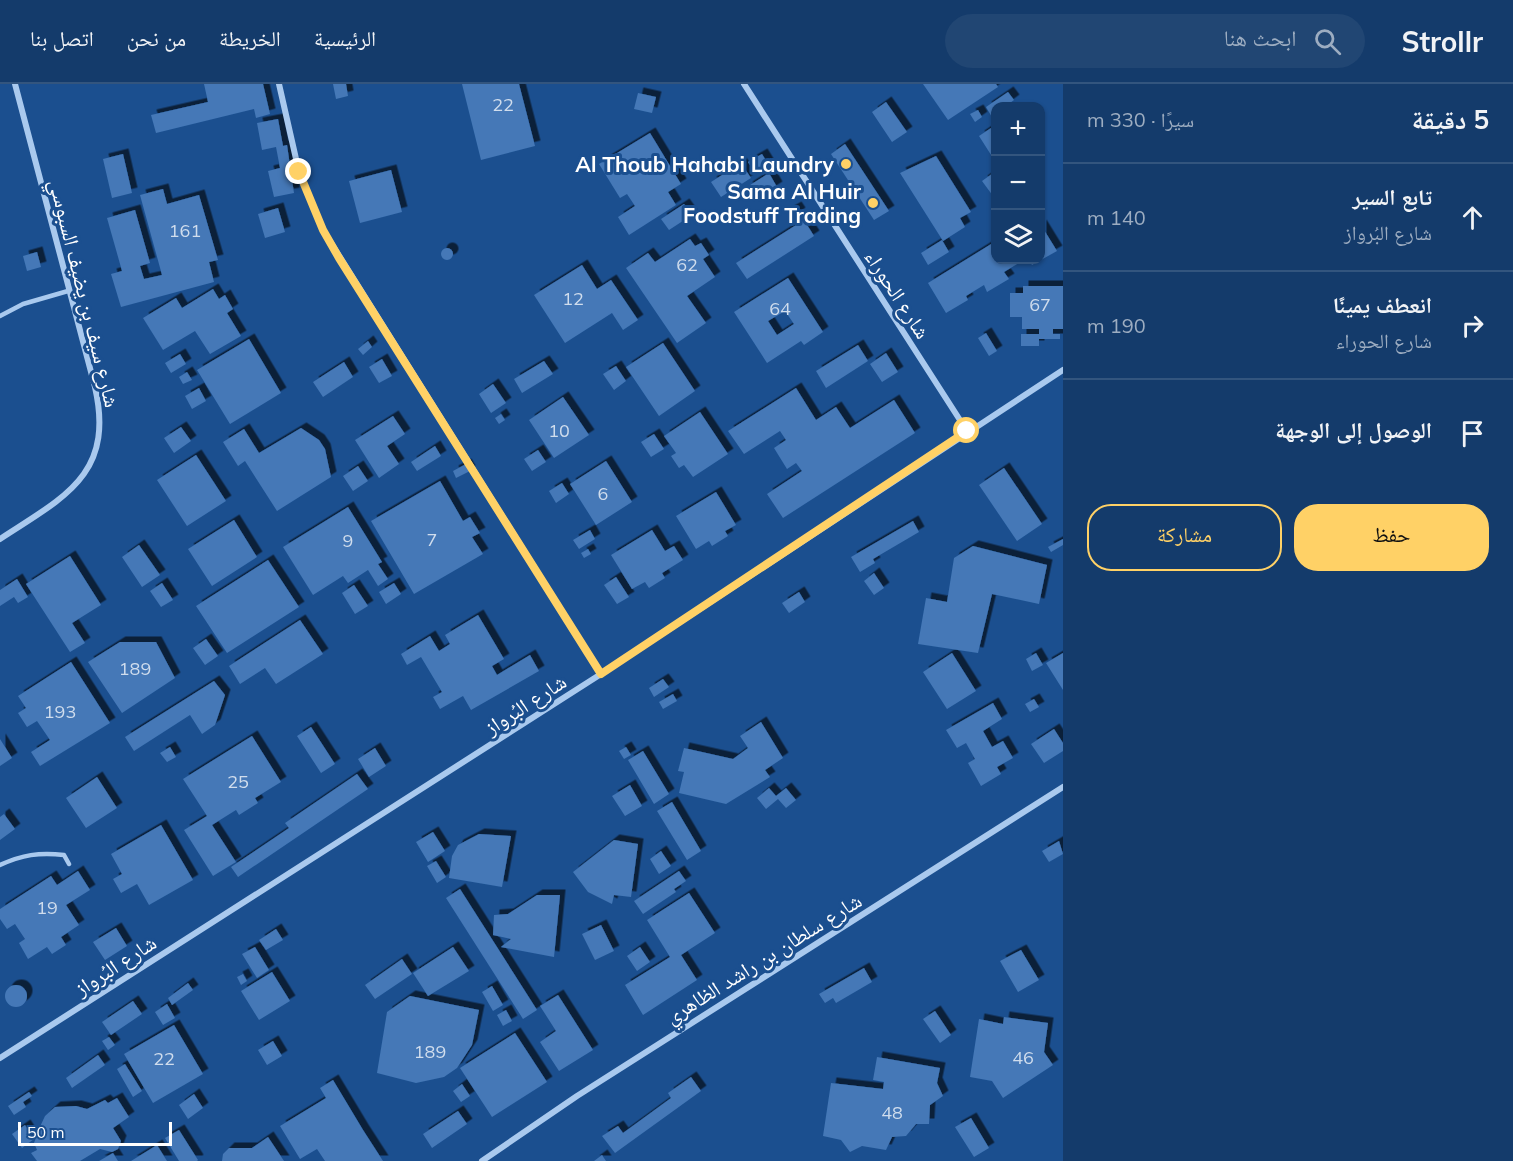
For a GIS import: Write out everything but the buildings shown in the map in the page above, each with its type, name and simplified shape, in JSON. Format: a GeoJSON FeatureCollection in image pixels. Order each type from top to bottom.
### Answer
{"type":"FeatureCollection","features":[{"type":"Feature","properties":{"kind":"street","name":"شارع سيف بن يضيف السبوسي"},"geometry":{"type":"LineString","coordinates":[[0,539],[62,499],[80,482],[93,460],[100,436],[101,411],[15,84]]}},
{"type":"Feature","properties":{"kind":"street"},"geometry":{"type":"LineString","coordinates":[[279,84],[299,172],[323,230],[601,674]]}},
{"type":"Feature","properties":{"kind":"street","name":"شارع الحوراء"},"geometry":{"type":"LineString","coordinates":[[744,84],[967,431]]}},
{"type":"Feature","properties":{"kind":"street","name":"شارع البُرواز"},"geometry":{"type":"LineString","coordinates":[[0,1058],[601,674],[967,431],[1063,370]]}},
{"type":"Feature","properties":{"kind":"street","name":"شارع سلطان بن راشد الظاهري"},"geometry":{"type":"LineString","coordinates":[[482,1161],[577,1096],[1063,787]]}},
{"type":"Feature","properties":{"kind":"lane"},"geometry":{"type":"LineString","coordinates":[[0,316],[34,300],[68,291]]}},
{"type":"Feature","properties":{"kind":"lane"},"geometry":{"type":"LineString","coordinates":[[0,866],[20,856],[44,853],[64,855],[69,864]]}},
{"type":"Feature","properties":{"kind":"place","name":"Al Thoub Hahabi Laundry"},"geometry":{"type":"Point","coordinates":[846,164]}},
{"type":"Feature","properties":{"kind":"place","name":"Sama Al Huir Foodstuff Trading"},"geometry":{"type":"Point","coordinates":[873,203]}},
{"type":"Feature","properties":{"kind":"route"},"geometry":{"type":"LineString","coordinates":[[299,172],[323,230],[339,258],[601,674],[967,431]]}}]}
